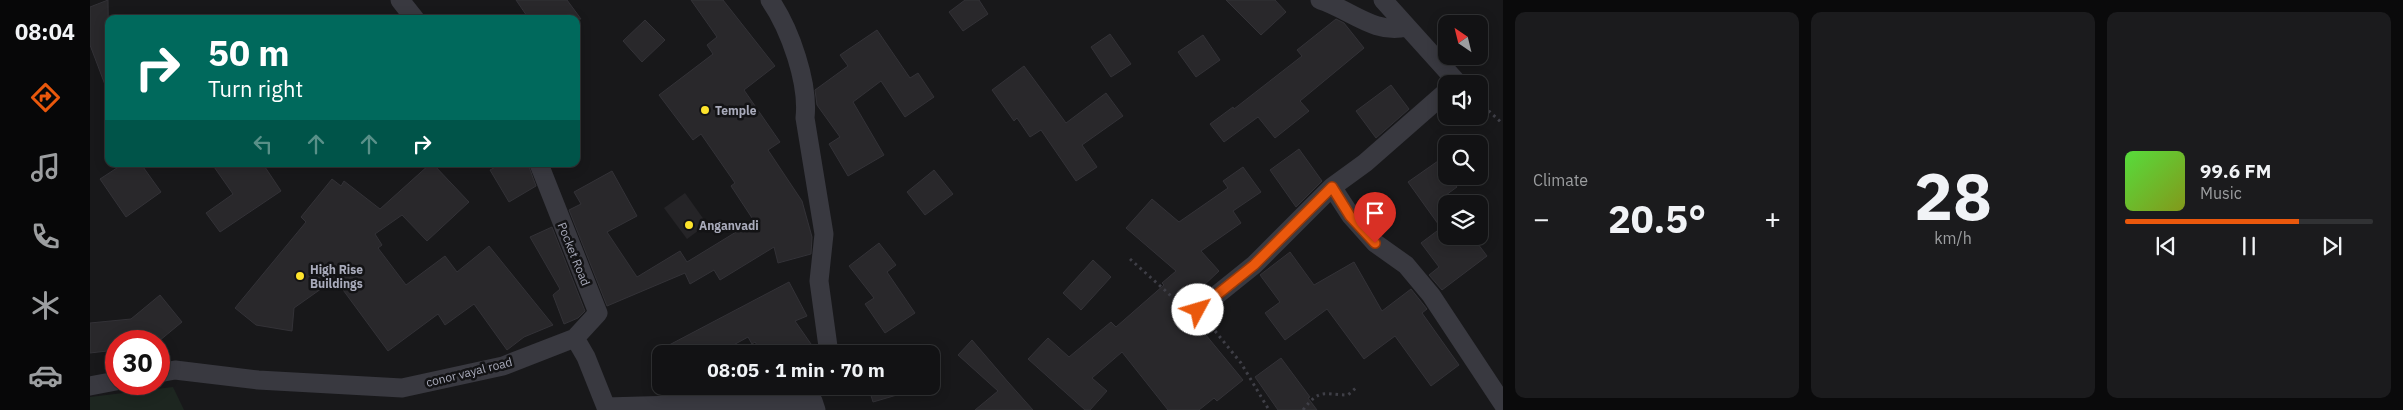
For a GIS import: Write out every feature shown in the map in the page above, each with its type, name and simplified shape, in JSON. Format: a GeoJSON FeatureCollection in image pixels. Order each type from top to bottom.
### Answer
{"type":"FeatureCollection","features":[{"type":"Feature","properties":{"kind":"street"},"geometry":{"type":"LineString","coordinates":[[400,0],[412,15]]}},
{"type":"Feature","properties":{"kind":"street"},"geometry":{"type":"LineString","coordinates":[[770,0],[782,17],[790,39],[807,104],[805,118],[824,234],[819,281],[828,345]]}},
{"type":"Feature","properties":{"kind":"street"},"geometry":{"type":"LineString","coordinates":[[1320,0],[1393,31],[1406,27]]}},
{"type":"Feature","properties":{"kind":"street"},"geometry":{"type":"LineString","coordinates":[[1383,0],[1451,75]]}},
{"type":"Feature","properties":{"kind":"street"},"geometry":{"type":"LineString","coordinates":[[1198,310],[1254,265],[1332,187],[1365,163],[1438,99]]}},
{"type":"Feature","properties":{"kind":"street","name":"Pocket Road"},"geometry":{"type":"LineString","coordinates":[[540,167],[598,313],[575,338]]}},
{"type":"Feature","properties":{"kind":"street"},"geometry":{"type":"LineString","coordinates":[[1332,187],[1350,216],[1375,243],[1406,264],[1431,294],[1503,404]]}},
{"type":"Feature","properties":{"kind":"street"},"geometry":{"type":"LineString","coordinates":[[575,338],[586,357],[606,407],[816,399]]}},
{"type":"Feature","properties":{"kind":"street","name":"conor vayal road"},"geometry":{"type":"LineString","coordinates":[[170,371],[258,380],[402,388],[503,366],[575,338]]}},
{"type":"Feature","properties":{"kind":"street"},"geometry":{"type":"LineString","coordinates":[[90,386],[105,383]]}},
{"type":"Feature","properties":{"kind":"path"},"geometry":{"type":"LineString","coordinates":[[1488,110],[1503,124]]}},
{"type":"Feature","properties":{"kind":"path"},"geometry":{"type":"LineString","coordinates":[[1302,410],[1313,397],[1326,392],[1348,395],[1358,386]]}},
{"type":"Feature","properties":{"kind":"shaded area"},"geometry":{"type":"Polygon","coordinates":[[[685,193],[707,224],[687,239],[664,208],[685,193]]]}},
{"type":"Feature","properties":{"kind":"shaded area"},"geometry":{"type":"Polygon","coordinates":[[[170,387],[173,387],[184,410],[90,410],[90,397],[107,395],[170,395],[170,387]]]}},
{"type":"Feature","properties":{"kind":"building"},"geometry":{"type":"Polygon","coordinates":[[[108,0],[108,15],[105,15],[105,85],[90,45],[90,7],[108,0]]]}},
{"type":"Feature","properties":{"kind":"building"},"geometry":{"type":"Polygon","coordinates":[[[516,0],[567,0],[578,15],[526,15],[516,0]]]}},
{"type":"Feature","properties":{"kind":"building"},"geometry":{"type":"Polygon","coordinates":[[[691,0],[723,0],[775,66],[744,90],[780,142],[768,150],[802,201],[812,237],[811,254],[778,263],[774,247],[720,280],[714,270],[690,284],[685,273],[607,306],[569,210],[581,204],[574,192],[612,171],[637,216],[607,232],[637,277],[680,251],[687,262],[754,221],[731,186],[735,183],[701,134],[693,140],[659,95],[713,54],[707,45],[717,37],[691,0]]]}},
{"type":"Feature","properties":{"kind":"building"},"geometry":{"type":"Polygon","coordinates":[[[965,0],[979,0],[988,14],[963,31],[949,12],[965,0]]]}},
{"type":"Feature","properties":{"kind":"building"},"geometry":{"type":"Polygon","coordinates":[[[1226,0],[1275,0],[1286,12],[1261,35],[1226,0]]]}},
{"type":"Feature","properties":{"kind":"building"},"geometry":{"type":"Polygon","coordinates":[[[1336,19],[1344,23],[1364,48],[1300,101],[1309,111],[1275,138],[1258,117],[1224,142],[1210,124],[1233,107],[1234,109],[1302,56],[1297,50],[1336,19]]]}},
{"type":"Feature","properties":{"kind":"building"},"geometry":{"type":"Polygon","coordinates":[[[645,20],[665,40],[642,62],[623,41],[645,20]]]}},
{"type":"Feature","properties":{"kind":"building"},"geometry":{"type":"Polygon","coordinates":[[[877,30],[910,78],[918,73],[934,97],[905,117],[881,81],[853,102],[884,155],[848,176],[829,144],[840,137],[817,105],[815,90],[848,66],[840,55],[877,30]]]}},
{"type":"Feature","properties":{"kind":"building"},"geometry":{"type":"Polygon","coordinates":[[[1110,34],[1131,64],[1111,77],[1091,47],[1110,34]]]}},
{"type":"Feature","properties":{"kind":"building"},"geometry":{"type":"Polygon","coordinates":[[[1203,35],[1220,60],[1196,77],[1178,52],[1203,35]]]}},
{"type":"Feature","properties":{"kind":"building"},"geometry":{"type":"Polygon","coordinates":[[[1024,66],[1066,123],[1106,93],[1123,116],[1082,145],[1097,167],[1076,181],[1041,130],[1030,137],[1017,118],[1014,121],[992,90],[1024,66]]]}},
{"type":"Feature","properties":{"kind":"building"},"geometry":{"type":"Polygon","coordinates":[[[1391,85],[1409,109],[1376,138],[1356,111],[1391,85]]]}},
{"type":"Feature","properties":{"kind":"building"},"geometry":{"type":"Polygon","coordinates":[[[1299,149],[1322,181],[1296,207],[1270,170],[1299,149]]]}},
{"type":"Feature","properties":{"kind":"building"},"geometry":{"type":"Polygon","coordinates":[[[1438,161],[1438,185],[1456,185],[1457,187],[1446,195],[1438,195],[1438,224],[1408,182],[1438,161]]]}},
{"type":"Feature","properties":{"kind":"building"},"geometry":{"type":"Polygon","coordinates":[[[118,167],[143,167],[161,192],[126,217],[100,179],[118,167]]]}},
{"type":"Feature","properties":{"kind":"building"},"geometry":{"type":"Polygon","coordinates":[[[214,167],[265,167],[281,191],[220,232],[206,213],[233,194],[214,167]]]}},
{"type":"Feature","properties":{"kind":"building"},"geometry":{"type":"Polygon","coordinates":[[[427,167],[436,167],[469,202],[427,241],[402,215],[375,234],[382,245],[378,248],[406,285],[445,256],[457,272],[489,246],[553,325],[524,337],[507,350],[474,304],[445,325],[438,314],[388,351],[335,279],[294,308],[292,331],[256,325],[235,308],[306,222],[301,217],[332,179],[341,186],[344,181],[380,209],[427,167]]]}},
{"type":"Feature","properties":{"kind":"building"},"geometry":{"type":"Polygon","coordinates":[[[496,167],[529,167],[536,186],[509,202],[490,170],[496,167]]]}},
{"type":"Feature","properties":{"kind":"building"},"geometry":{"type":"Polygon","coordinates":[[[1243,167],[1261,192],[1233,211],[1241,223],[1201,251],[1219,271],[1182,306],[1243,380],[1217,401],[1214,398],[1199,410],[1168,410],[1122,352],[1092,378],[1107,391],[1090,410],[1085,410],[1028,359],[1048,338],[1069,357],[1111,322],[1116,327],[1164,285],[1162,283],[1176,271],[1126,228],[1152,199],[1179,222],[1228,188],[1223,181],[1243,167]]]}},
{"type":"Feature","properties":{"kind":"building"},"geometry":{"type":"Polygon","coordinates":[[[934,170],[953,194],[925,215],[907,192],[934,170]]]}},
{"type":"Feature","properties":{"kind":"building"},"geometry":{"type":"Polygon","coordinates":[[[552,227],[585,311],[578,318],[564,324],[553,295],[560,289],[530,237],[552,227]]]}},
{"type":"Feature","properties":{"kind":"building"},"geometry":{"type":"Polygon","coordinates":[[[1438,230],[1438,245],[1479,245],[1487,256],[1442,290],[1429,275],[1439,267],[1421,243],[1438,230]]]}},
{"type":"Feature","properties":{"kind":"building"},"geometry":{"type":"Polygon","coordinates":[[[879,243],[896,265],[887,272],[915,313],[885,333],[865,304],[874,298],[849,266],[879,243]]]}},
{"type":"Feature","properties":{"kind":"building"},"geometry":{"type":"Polygon","coordinates":[[[1290,252],[1314,285],[1354,262],[1382,311],[1411,289],[1427,309],[1422,313],[1459,365],[1431,386],[1395,336],[1364,359],[1327,309],[1285,340],[1265,313],[1280,302],[1260,275],[1290,252]]]}},
{"type":"Feature","properties":{"kind":"building"},"geometry":{"type":"Polygon","coordinates":[[[1093,260],[1111,277],[1081,310],[1063,293],[1093,260]]]}},
{"type":"Feature","properties":{"kind":"building"},"geometry":{"type":"Polygon","coordinates":[[[789,282],[807,316],[795,321],[812,345],[757,345],[755,342],[752,344],[748,337],[733,345],[669,345],[789,282]]]}},
{"type":"Feature","properties":{"kind":"building"},"geometry":{"type":"Polygon","coordinates":[[[160,295],[182,322],[170,332],[170,330],[105,330],[105,351],[90,353],[90,323],[131,319],[160,295]]]}},
{"type":"Feature","properties":{"kind":"building"},"geometry":{"type":"Polygon","coordinates":[[[972,340],[1033,410],[975,410],[998,391],[958,355],[972,340]]]}},
{"type":"Feature","properties":{"kind":"building"},"geometry":{"type":"Polygon","coordinates":[[[1281,358],[1310,397],[1308,398],[1317,410],[1278,410],[1255,377],[1281,358]]]}},
{"type":"Feature","properties":{"kind":"building"},"geometry":{"type":"Polygon","coordinates":[[[871,395],[897,395],[873,402],[871,395]]]}},
{"type":"Feature","properties":{"kind":"place","name":"Temple"},"geometry":{"type":"Point","coordinates":[705,110]}},
{"type":"Feature","properties":{"kind":"place","name":"Anganvadi"},"geometry":{"type":"Point","coordinates":[689,225]}},
{"type":"Feature","properties":{"kind":"place","name":"High Rise Buildings"},"geometry":{"type":"Point","coordinates":[300,276]}},
{"type":"Feature","properties":{"kind":"route"},"geometry":{"type":"LineString","coordinates":[[1198,310],[1254,265],[1332,187],[1350,216],[1375,243]]}}]}
